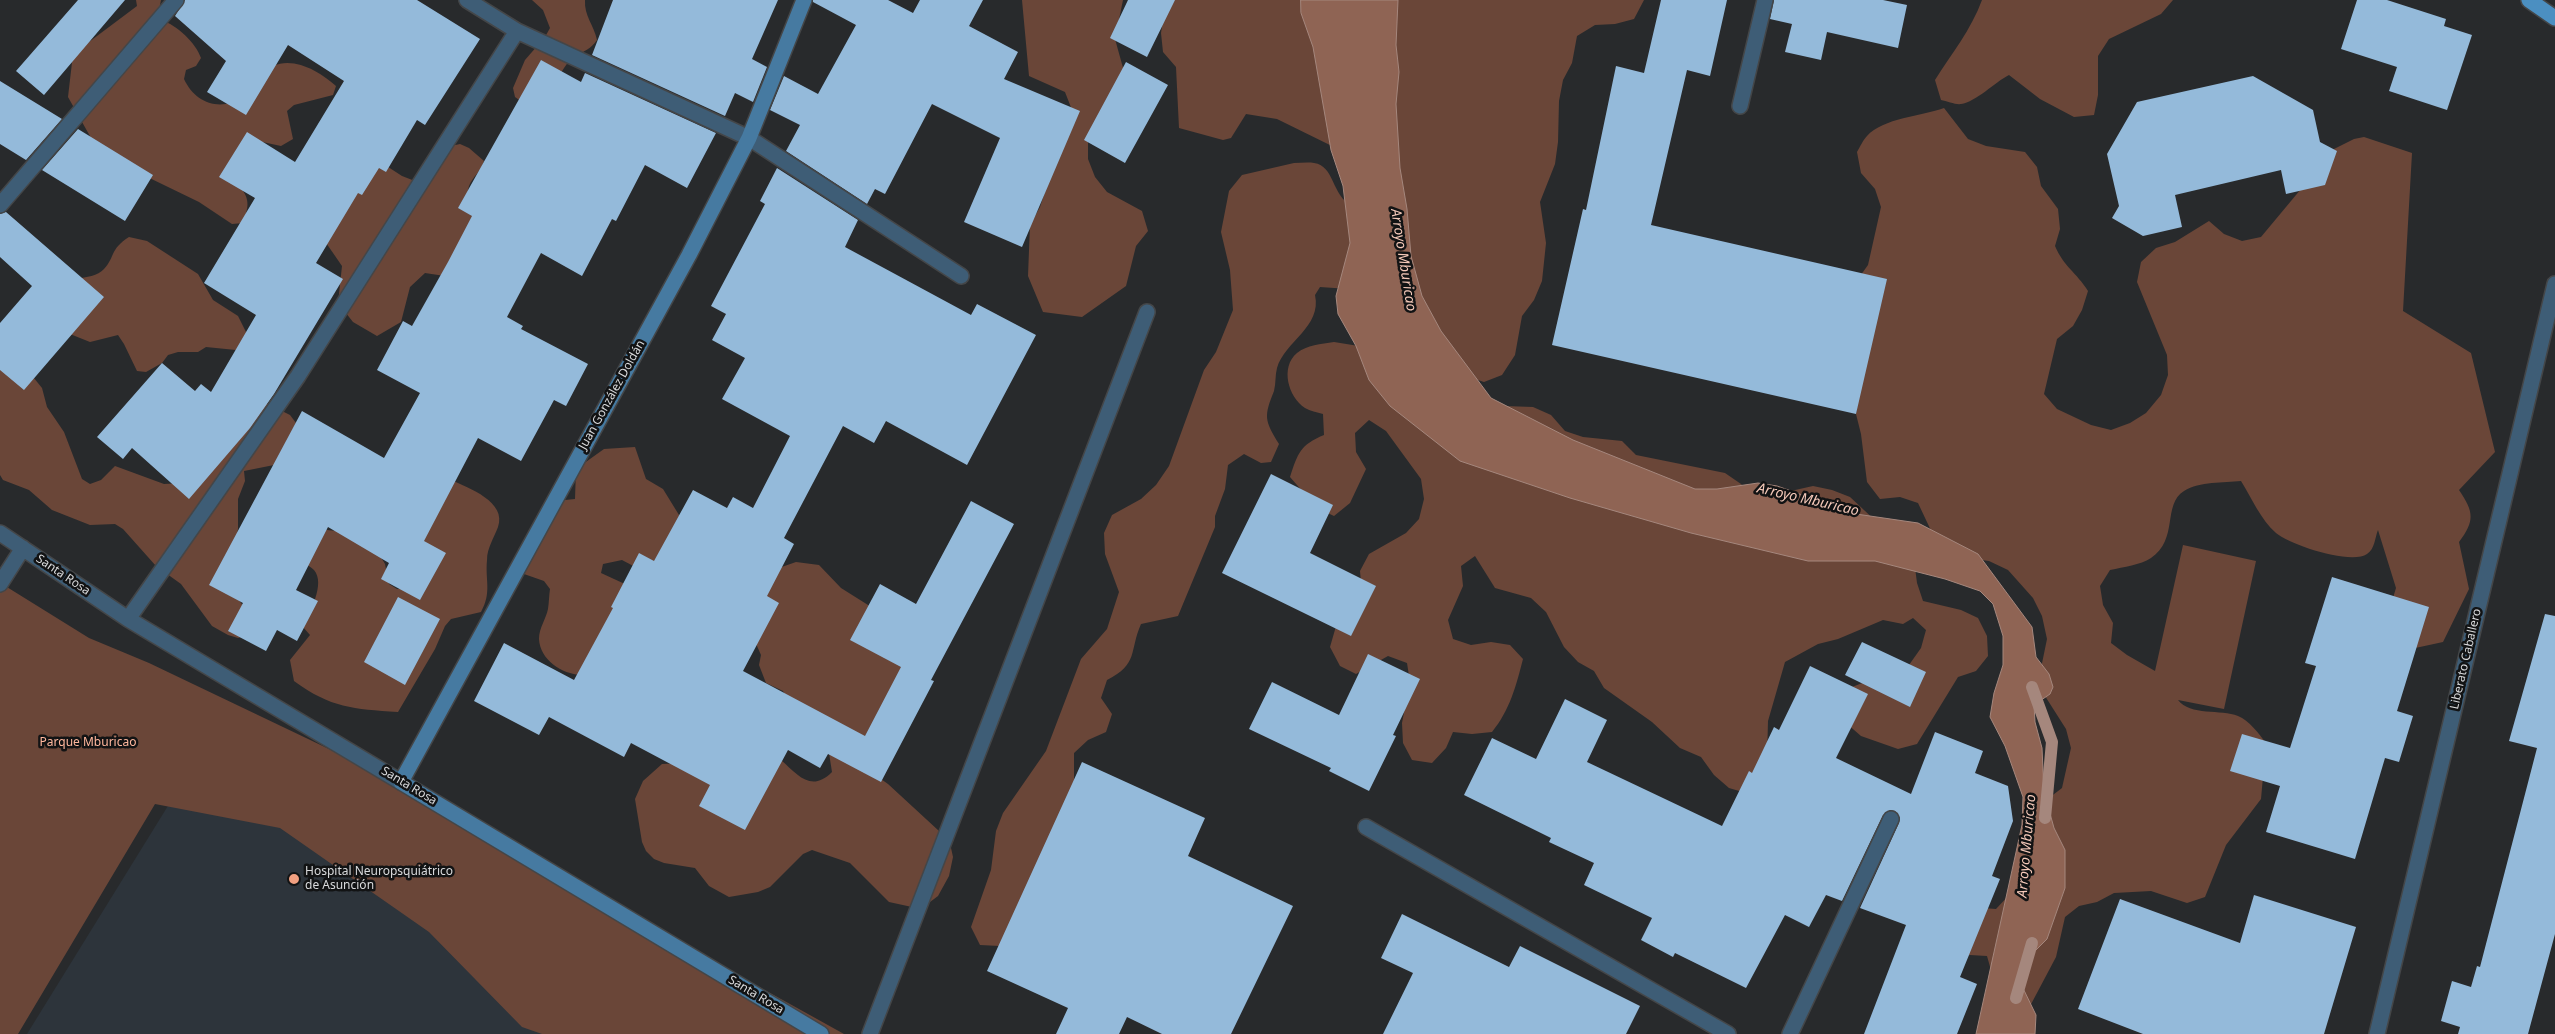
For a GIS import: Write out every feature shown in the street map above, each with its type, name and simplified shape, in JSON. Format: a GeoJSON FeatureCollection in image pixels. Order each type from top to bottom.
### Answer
{"type":"FeatureCollection","features":[{"type":"Feature","properties":{"kind":"main road"},"geometry":{"type":"LineString","coordinates":[[2529,0],[2555,18]]}},
{"type":"Feature","properties":{"kind":"street"},"geometry":{"type":"LineString","coordinates":[[0,205],[176,0]]}},
{"type":"Feature","properties":{"kind":"street"},"geometry":{"type":"LineString","coordinates":[[468,0],[517,30],[749,138],[961,276]]}},
{"type":"Feature","properties":{"kind":"street","name":"Juan González Doldán"},"geometry":{"type":"LineString","coordinates":[[401,782],[689,254],[749,138],[804,0]]}},
{"type":"Feature","properties":{"kind":"street"},"geometry":{"type":"LineString","coordinates":[[1740,106],[1765,0]]}},
{"type":"Feature","properties":{"kind":"street"},"geometry":{"type":"LineString","coordinates":[[128,619],[298,376],[517,30]]}},
{"type":"Feature","properties":{"kind":"street","name":"Liberato Caballero"},"geometry":{"type":"LineString","coordinates":[[2377,1034],[2555,284]]}},
{"type":"Feature","properties":{"kind":"street"},"geometry":{"type":"LineString","coordinates":[[870,1034],[1147,312]]}},
{"type":"Feature","properties":{"kind":"street","name":"Santa Rosa"},"geometry":{"type":"LineString","coordinates":[[0,533],[128,619],[821,1034]]}},
{"type":"Feature","properties":{"kind":"street"},"geometry":{"type":"LineString","coordinates":[[0,584],[23,548]]}},
{"type":"Feature","properties":{"kind":"street"},"geometry":{"type":"LineString","coordinates":[[1790,1034],[1891,819]]}},
{"type":"Feature","properties":{"kind":"street"},"geometry":{"type":"LineString","coordinates":[[1366,827],[1728,1034]]}},
{"type":"Feature","properties":{"kind":"shaded area","name":"Hospital Neuropsquiátrico de Asunción"},"geometry":{"type":"Polygon","coordinates":[[[218,725],[711,1034],[27,1034],[218,725]]]}},
{"type":"Feature","properties":{"kind":"green space"},"geometry":{"type":"Polygon","coordinates":[[[136,0],[161,0],[159,10],[161,20],[179,30],[195,46],[201,58],[196,66],[186,70],[184,79],[195,94],[210,103],[226,104],[244,96],[269,68],[281,63],[298,64],[307,67],[336,86],[333,95],[294,105],[287,111],[293,139],[281,146],[244,138],[240,187],[246,196],[248,204],[243,223],[232,224],[199,202],[100,154],[68,97],[73,54],[137,6],[136,0]]]}},
{"type":"Feature","properties":{"kind":"green space"},"geometry":{"type":"Polygon","coordinates":[[[532,0],[585,0],[586,11],[597,40],[590,48],[576,56],[566,65],[550,100],[522,102],[515,97],[513,88],[525,60],[545,37],[550,28],[543,10],[532,0]]]}},
{"type":"Feature","properties":{"kind":"green space"},"geometry":{"type":"Polygon","coordinates":[[[1022,0],[1123,0],[1115,39],[1125,75],[1088,138],[1088,159],[1095,177],[1107,192],[1142,211],[1148,231],[1136,246],[1126,286],[1082,317],[1043,312],[1028,276],[1030,225],[1040,207],[1072,110],[1065,92],[1029,76],[1022,0]]]}},
{"type":"Feature","properties":{"kind":"green space"},"geometry":{"type":"Polygon","coordinates":[[[1166,0],[1644,0],[1634,19],[1615,24],[1595,25],[1577,36],[1572,63],[1563,80],[1559,101],[1558,142],[1555,164],[1540,202],[1546,243],[1542,281],[1534,300],[1522,316],[1515,355],[1502,375],[1484,382],[1466,376],[1336,148],[1277,119],[1246,114],[1231,138],[1223,140],[1179,128],[1176,67],[1163,52],[1161,33],[1166,0]]]}},
{"type":"Feature","properties":{"kind":"green space"},"geometry":{"type":"Polygon","coordinates":[[[1982,0],[2173,0],[2161,14],[2109,39],[2098,56],[2098,95],[2094,115],[2074,117],[2040,99],[2009,75],[1973,100],[1957,104],[1941,100],[1935,80],[1967,31],[1982,0]]]}},
{"type":"Feature","properties":{"kind":"green space"},"geometry":{"type":"Polygon","coordinates":[[[1944,108],[1968,139],[1986,146],[2025,152],[2037,167],[2041,186],[2058,209],[2060,229],[2055,246],[2062,259],[2088,291],[2082,310],[2073,326],[2057,339],[2044,394],[2057,409],[2091,425],[2111,430],[2130,423],[2146,413],[2161,395],[2168,375],[2167,355],[2137,282],[2141,262],[2156,248],[2175,242],[2209,221],[2224,234],[2242,241],[2261,237],[2301,189],[2326,153],[2354,139],[2364,137],[2412,153],[2403,311],[2471,353],[2495,452],[2459,490],[2468,504],[2471,516],[2468,528],[2459,542],[2469,589],[2443,642],[2406,650],[2382,634],[2396,588],[2378,530],[2370,552],[2359,557],[2335,555],[2307,548],[2283,538],[2271,528],[2241,481],[2204,484],[2184,491],[2177,497],[2171,513],[2168,532],[2160,550],[2151,558],[2132,566],[2110,570],[2100,586],[2103,605],[2113,623],[2111,643],[2127,655],[2155,671],[2183,545],[2256,561],[2224,709],[2178,700],[2190,708],[2238,716],[2257,732],[2266,743],[2261,799],[2226,845],[2205,897],[2187,903],[2151,891],[2114,893],[2097,902],[2079,906],[2065,917],[2056,957],[2029,1008],[1998,995],[1987,956],[1970,955],[1950,960],[1956,906],[1996,909],[2010,894],[2045,801],[2062,788],[2071,748],[2066,729],[2045,696],[2039,678],[2047,639],[2042,616],[2033,598],[2008,570],[1989,561],[1968,558],[1935,539],[1918,503],[1900,497],[1880,499],[1867,482],[1861,434],[1856,414],[1859,394],[1843,300],[1868,265],[1881,207],[1875,189],[1861,173],[1857,152],[1867,136],[1883,125],[1944,108]]]}},
{"type":"Feature","properties":{"kind":"green space"},"geometry":{"type":"Polygon","coordinates":[[[460,144],[469,148],[484,161],[468,190],[473,222],[445,276],[425,273],[410,287],[401,322],[377,336],[353,322],[338,303],[342,266],[322,237],[356,175],[385,165],[402,176],[420,183],[451,146],[460,144]]]}},
{"type":"Feature","properties":{"kind":"green space"},"geometry":{"type":"Polygon","coordinates":[[[1294,163],[1321,165],[1330,175],[1340,195],[1352,206],[1349,289],[1320,287],[1315,295],[1316,306],[1313,316],[1302,333],[1281,358],[1277,368],[1274,391],[1267,412],[1270,429],[1279,444],[1271,462],[1261,463],[1244,454],[1228,465],[1225,489],[1215,516],[1215,527],[1178,616],[1141,624],[1129,662],[1117,674],[1107,680],[1101,698],[1112,714],[1106,732],[1088,740],[1074,753],[1074,791],[1000,946],[980,945],[971,927],[991,870],[996,831],[1003,813],[1046,751],[1081,659],[1107,629],[1119,592],[1105,554],[1104,533],[1112,515],[1141,499],[1156,485],[1169,466],[1204,370],[1216,352],[1233,310],[1230,270],[1221,232],[1229,191],[1242,175],[1294,163]]]}},
{"type":"Feature","properties":{"kind":"green space"},"geometry":{"type":"Polygon","coordinates":[[[129,237],[147,241],[198,274],[213,300],[238,316],[247,334],[236,350],[206,347],[198,352],[178,352],[168,355],[162,363],[146,372],[137,371],[118,335],[90,342],[70,334],[77,279],[99,273],[108,264],[115,249],[129,237]]]}},
{"type":"Feature","properties":{"kind":"green space"},"geometry":{"type":"Polygon","coordinates":[[[1334,342],[1377,349],[1504,406],[1533,407],[1551,415],[1565,431],[1583,437],[1622,441],[1636,455],[1725,473],[1741,484],[1755,499],[1813,486],[1832,490],[1850,497],[1879,524],[1912,544],[1917,583],[1923,601],[1961,610],[1978,618],[1987,636],[1988,656],[1976,671],[1958,677],[1917,744],[1898,749],[1861,736],[1846,723],[1852,687],[1909,665],[1921,648],[1926,630],[1913,618],[1903,624],[1883,620],[1838,639],[1818,644],[1785,662],[1768,721],[1767,759],[1746,793],[1729,788],[1714,775],[1701,757],[1680,748],[1652,722],[1604,688],[1594,671],[1578,662],[1564,647],[1546,612],[1531,598],[1495,588],[1475,556],[1461,566],[1463,586],[1448,620],[1453,639],[1471,645],[1491,642],[1510,645],[1523,659],[1515,688],[1508,706],[1492,732],[1472,734],[1453,732],[1446,748],[1432,763],[1412,760],[1403,743],[1402,723],[1410,682],[1407,663],[1388,656],[1356,674],[1340,666],[1330,647],[1341,609],[1362,593],[1360,571],[1369,554],[1406,533],[1419,519],[1424,499],[1421,479],[1386,431],[1369,420],[1355,433],[1356,452],[1366,469],[1350,503],[1334,516],[1317,508],[1290,477],[1295,462],[1305,446],[1324,435],[1323,414],[1305,408],[1294,397],[1288,382],[1289,366],[1292,359],[1301,350],[1314,345],[1334,342]]]}},
{"type":"Feature","properties":{"kind":"green space"},"geometry":{"type":"Polygon","coordinates":[[[0,361],[29,372],[42,388],[47,407],[64,432],[82,479],[90,484],[101,480],[115,466],[164,484],[202,482],[264,402],[290,415],[296,423],[274,465],[244,471],[245,481],[238,499],[238,529],[227,584],[244,607],[247,635],[238,638],[212,626],[181,584],[156,566],[123,529],[115,524],[90,525],[52,510],[29,490],[3,480],[0,475],[0,361]]]}},
{"type":"Feature","properties":{"kind":"green space"},"geometry":{"type":"Polygon","coordinates":[[[635,447],[646,479],[663,489],[679,515],[696,526],[656,578],[622,560],[603,564],[601,573],[627,585],[581,675],[574,674],[560,669],[543,653],[540,647],[539,635],[548,609],[550,589],[544,581],[524,574],[517,568],[515,558],[519,548],[527,543],[555,501],[575,499],[576,469],[604,449],[635,447]]]}},
{"type":"Feature","properties":{"kind":"green space"},"geometry":{"type":"Polygon","coordinates":[[[451,480],[485,497],[497,510],[499,518],[498,527],[487,556],[487,592],[481,612],[451,619],[445,626],[435,649],[398,712],[343,706],[320,697],[294,681],[290,660],[310,635],[303,627],[312,607],[318,583],[314,570],[297,559],[324,527],[327,530],[356,533],[379,554],[385,564],[389,584],[397,589],[406,589],[408,558],[451,480]]]}},
{"type":"Feature","properties":{"kind":"green space"},"geometry":{"type":"Polygon","coordinates":[[[796,562],[819,565],[841,588],[876,610],[917,651],[871,772],[888,784],[939,831],[951,848],[953,857],[949,876],[938,896],[930,902],[912,907],[889,902],[850,863],[812,850],[803,854],[770,887],[758,892],[729,897],[709,886],[695,868],[664,863],[654,859],[646,851],[642,842],[635,799],[643,781],[662,764],[781,760],[799,776],[811,781],[818,781],[832,772],[829,753],[793,711],[783,691],[766,683],[759,665],[761,655],[749,628],[776,569],[796,562]]]}},
{"type":"Feature","properties":{"kind":"green space","name":"Parque Mburicao"},"geometry":{"type":"Polygon","coordinates":[[[2,584],[89,638],[149,663],[486,824],[583,885],[707,958],[844,1034],[542,1034],[522,1027],[429,932],[280,828],[155,804],[18,1034],[0,1034],[0,588],[2,584]]]}},
{"type":"Feature","properties":{"kind":"water"},"geometry":{"type":"Polygon","coordinates":[[[1301,0],[1398,0],[1396,45],[1399,72],[1396,104],[1400,168],[1407,209],[1411,256],[1422,296],[1441,331],[1491,398],[1573,440],[1695,489],[1717,489],[1758,483],[1777,486],[1856,514],[1918,523],[1978,554],[2032,627],[2036,657],[2049,674],[2053,687],[2050,694],[2034,705],[2035,722],[2042,748],[2044,792],[2054,828],[2065,850],[2065,888],[2047,939],[2022,964],[2019,980],[2036,1015],[2035,1034],[1976,1034],[2022,825],[2023,797],[2005,746],[1990,717],[1994,693],[2003,665],[2003,636],[1993,604],[1980,591],[1945,579],[1875,561],[1808,561],[1691,533],[1570,498],[1460,461],[1390,406],[1369,380],[1356,346],[1338,314],[1336,296],[1350,243],[1343,186],[1331,150],[1313,47],[1301,13],[1301,0]]]}},
{"type":"Feature","properties":{"kind":"building"},"geometry":{"type":"Polygon","coordinates":[[[78,0],[125,0],[44,95],[16,71],[78,0]]]}},
{"type":"Feature","properties":{"kind":"building"},"geometry":{"type":"Polygon","coordinates":[[[185,0],[417,0],[480,39],[425,125],[417,120],[386,172],[379,168],[362,195],[358,193],[316,263],[343,279],[274,394],[250,428],[189,499],[132,448],[123,459],[97,437],[162,363],[195,391],[201,384],[211,392],[256,315],[204,283],[255,198],[219,177],[247,132],[295,162],[344,81],[288,45],[246,115],[207,92],[226,61],[175,16],[185,0]]]}},
{"type":"Feature","properties":{"kind":"building"},"geometry":{"type":"Polygon","coordinates":[[[613,0],[778,0],[752,59],[767,67],[753,102],[735,93],[725,116],[592,55],[613,0]]]}},
{"type":"Feature","properties":{"kind":"building"},"geometry":{"type":"Polygon","coordinates":[[[813,0],[888,0],[913,13],[920,0],[983,0],[969,26],[1018,52],[1004,79],[1080,111],[1022,247],[964,222],[1000,138],[932,104],[885,194],[875,189],[867,204],[786,151],[800,125],[770,110],[784,76],[818,94],[856,25],[813,2],[813,0]]]}},
{"type":"Feature","properties":{"kind":"building"},"geometry":{"type":"Polygon","coordinates":[[[1128,0],[1175,0],[1147,57],[1110,38],[1128,0]]]}},
{"type":"Feature","properties":{"kind":"building"},"geometry":{"type":"Polygon","coordinates":[[[1661,0],[1727,0],[1710,76],[1687,70],[1651,225],[1887,279],[1856,414],[1552,345],[1583,209],[1586,210],[1616,66],[1644,73],[1661,0]]]}},
{"type":"Feature","properties":{"kind":"building"},"geometry":{"type":"Polygon","coordinates":[[[1774,0],[1883,0],[1907,5],[1898,48],[1827,32],[1821,60],[1785,52],[1792,24],[1770,19],[1774,0]]]}},
{"type":"Feature","properties":{"kind":"building"},"geometry":{"type":"Polygon","coordinates":[[[2357,0],[2387,0],[2446,19],[2444,26],[2472,35],[2447,110],[2389,91],[2397,67],[2341,49],[2357,0]]]}},
{"type":"Feature","properties":{"kind":"building"},"geometry":{"type":"Polygon","coordinates":[[[541,60],[581,82],[585,73],[716,133],[687,188],[645,165],[616,221],[612,219],[582,276],[541,253],[507,317],[523,326],[521,329],[588,364],[566,406],[554,400],[521,461],[478,438],[424,541],[446,553],[420,600],[381,579],[389,563],[328,527],[296,590],[318,601],[297,641],[277,630],[266,651],[228,631],[243,603],[209,585],[302,411],[384,458],[420,393],[377,370],[403,321],[412,326],[448,262],[472,216],[458,208],[541,60]]]}},
{"type":"Feature","properties":{"kind":"building"},"geometry":{"type":"Polygon","coordinates":[[[1126,62],[1168,85],[1125,163],[1084,140],[1126,62]]]}},
{"type":"Feature","properties":{"kind":"building"},"geometry":{"type":"Polygon","coordinates":[[[2253,76],[2313,110],[2320,142],[2337,151],[2325,185],[2286,194],[2281,170],[2175,195],[2182,227],[2143,236],[2112,218],[2119,206],[2107,154],[2137,102],[2253,76]]]}},
{"type":"Feature","properties":{"kind":"building"},"geometry":{"type":"Polygon","coordinates":[[[0,81],[62,119],[26,160],[0,144],[0,81]]]}},
{"type":"Feature","properties":{"kind":"building"},"geometry":{"type":"Polygon","coordinates":[[[78,129],[153,175],[125,221],[42,170],[78,129]]]}},
{"type":"Feature","properties":{"kind":"building"},"geometry":{"type":"Polygon","coordinates":[[[777,168],[858,220],[845,247],[971,315],[977,304],[1036,335],[967,465],[886,421],[874,443],[843,426],[784,538],[794,544],[767,596],[779,603],[743,671],[865,736],[901,667],[850,640],[880,584],[916,604],[971,501],[1014,524],[931,680],[934,681],[881,782],[828,754],[820,768],[788,750],[745,830],[699,806],[710,785],[631,743],[624,757],[549,717],[539,735],[474,701],[504,643],[574,680],[613,608],[611,607],[639,553],[654,561],[693,490],[727,508],[733,497],[753,508],[790,436],[722,399],[745,358],[712,340],[726,314],[711,306],[765,204],[760,201],[777,168]]]}},
{"type":"Feature","properties":{"kind":"building"},"geometry":{"type":"Polygon","coordinates":[[[6,212],[104,297],[24,390],[0,370],[0,323],[32,286],[0,257],[0,214],[6,212]]]}},
{"type":"Feature","properties":{"kind":"building"},"geometry":{"type":"Polygon","coordinates":[[[1271,474],[1333,505],[1310,553],[1376,586],[1351,636],[1222,573],[1271,474]]]}},
{"type":"Feature","properties":{"kind":"building"},"geometry":{"type":"Polygon","coordinates":[[[2332,577],[2429,607],[2397,711],[2413,716],[2399,762],[2385,758],[2355,859],[2266,832],[2280,786],[2230,771],[2242,734],[2290,748],[2316,666],[2305,663],[2332,577]]]}},
{"type":"Feature","properties":{"kind":"building"},"geometry":{"type":"Polygon","coordinates":[[[398,597],[440,619],[405,685],[364,662],[398,597]]]}},
{"type":"Feature","properties":{"kind":"building"},"geometry":{"type":"Polygon","coordinates":[[[2545,614],[2555,616],[2555,934],[2528,1034],[2458,1034],[2460,1027],[2441,1021],[2452,981],[2471,987],[2477,966],[2480,967],[2537,748],[2509,741],[2545,614]]]}},
{"type":"Feature","properties":{"kind":"building"},"geometry":{"type":"Polygon","coordinates":[[[1862,642],[1926,672],[1910,707],[1845,675],[1862,642]]]}},
{"type":"Feature","properties":{"kind":"building"},"geometry":{"type":"Polygon","coordinates":[[[1368,654],[1420,679],[1393,735],[1396,736],[1369,791],[1329,771],[1331,768],[1249,729],[1272,682],[1339,715],[1368,654]]]}},
{"type":"Feature","properties":{"kind":"building"},"geometry":{"type":"Polygon","coordinates":[[[1810,666],[1868,694],[1836,758],[1911,794],[1935,732],[1983,751],[1975,773],[2008,786],[2013,821],[1992,876],[2000,879],[1960,977],[1977,984],[1957,1034],[1864,1034],[1906,925],[1860,908],[1899,823],[1900,818],[1895,811],[1890,810],[1883,815],[1842,901],[1826,895],[1809,927],[1785,915],[1746,988],[1675,953],[1673,957],[1641,940],[1652,918],[1584,885],[1594,863],[1549,842],[1551,838],[1464,795],[1492,738],[1536,759],[1565,699],[1607,720],[1587,762],[1722,826],[1749,771],[1752,773],[1774,727],[1779,730],[1810,666]]]}},
{"type":"Feature","properties":{"kind":"building"},"geometry":{"type":"Polygon","coordinates":[[[1082,762],[1205,818],[1188,856],[1293,906],[1231,1034],[1162,1034],[1127,1017],[1119,1034],[1056,1034],[1068,1008],[987,971],[1082,762]]]}},
{"type":"Feature","properties":{"kind":"building"},"geometry":{"type":"Polygon","coordinates":[[[2254,895],[2356,927],[2324,1034],[2143,1034],[2078,1009],[2120,899],[2240,943],[2254,895]]]}},
{"type":"Feature","properties":{"kind":"building"},"geometry":{"type":"Polygon","coordinates":[[[1402,914],[1509,967],[1520,946],[1640,1006],[1626,1034],[1383,1034],[1413,973],[1381,958],[1402,914]]]}},
{"type":"Feature","properties":{"kind":"waterway","name":"Arroyo Mburicao"},"geometry":{"type":"LineString","coordinates":[[2032,687],[2052,742],[2045,818]]}},
{"type":"Feature","properties":{"kind":"waterway","name":"Arroyo Mburicao"},"geometry":{"type":"LineString","coordinates":[[2016,998],[2032,943]]}},
{"type":"Feature","properties":{"kind":"place","name":"Hospital Neuropsquiátrico de Asunción"},"geometry":{"type":"Point","coordinates":[294,879]}}]}
